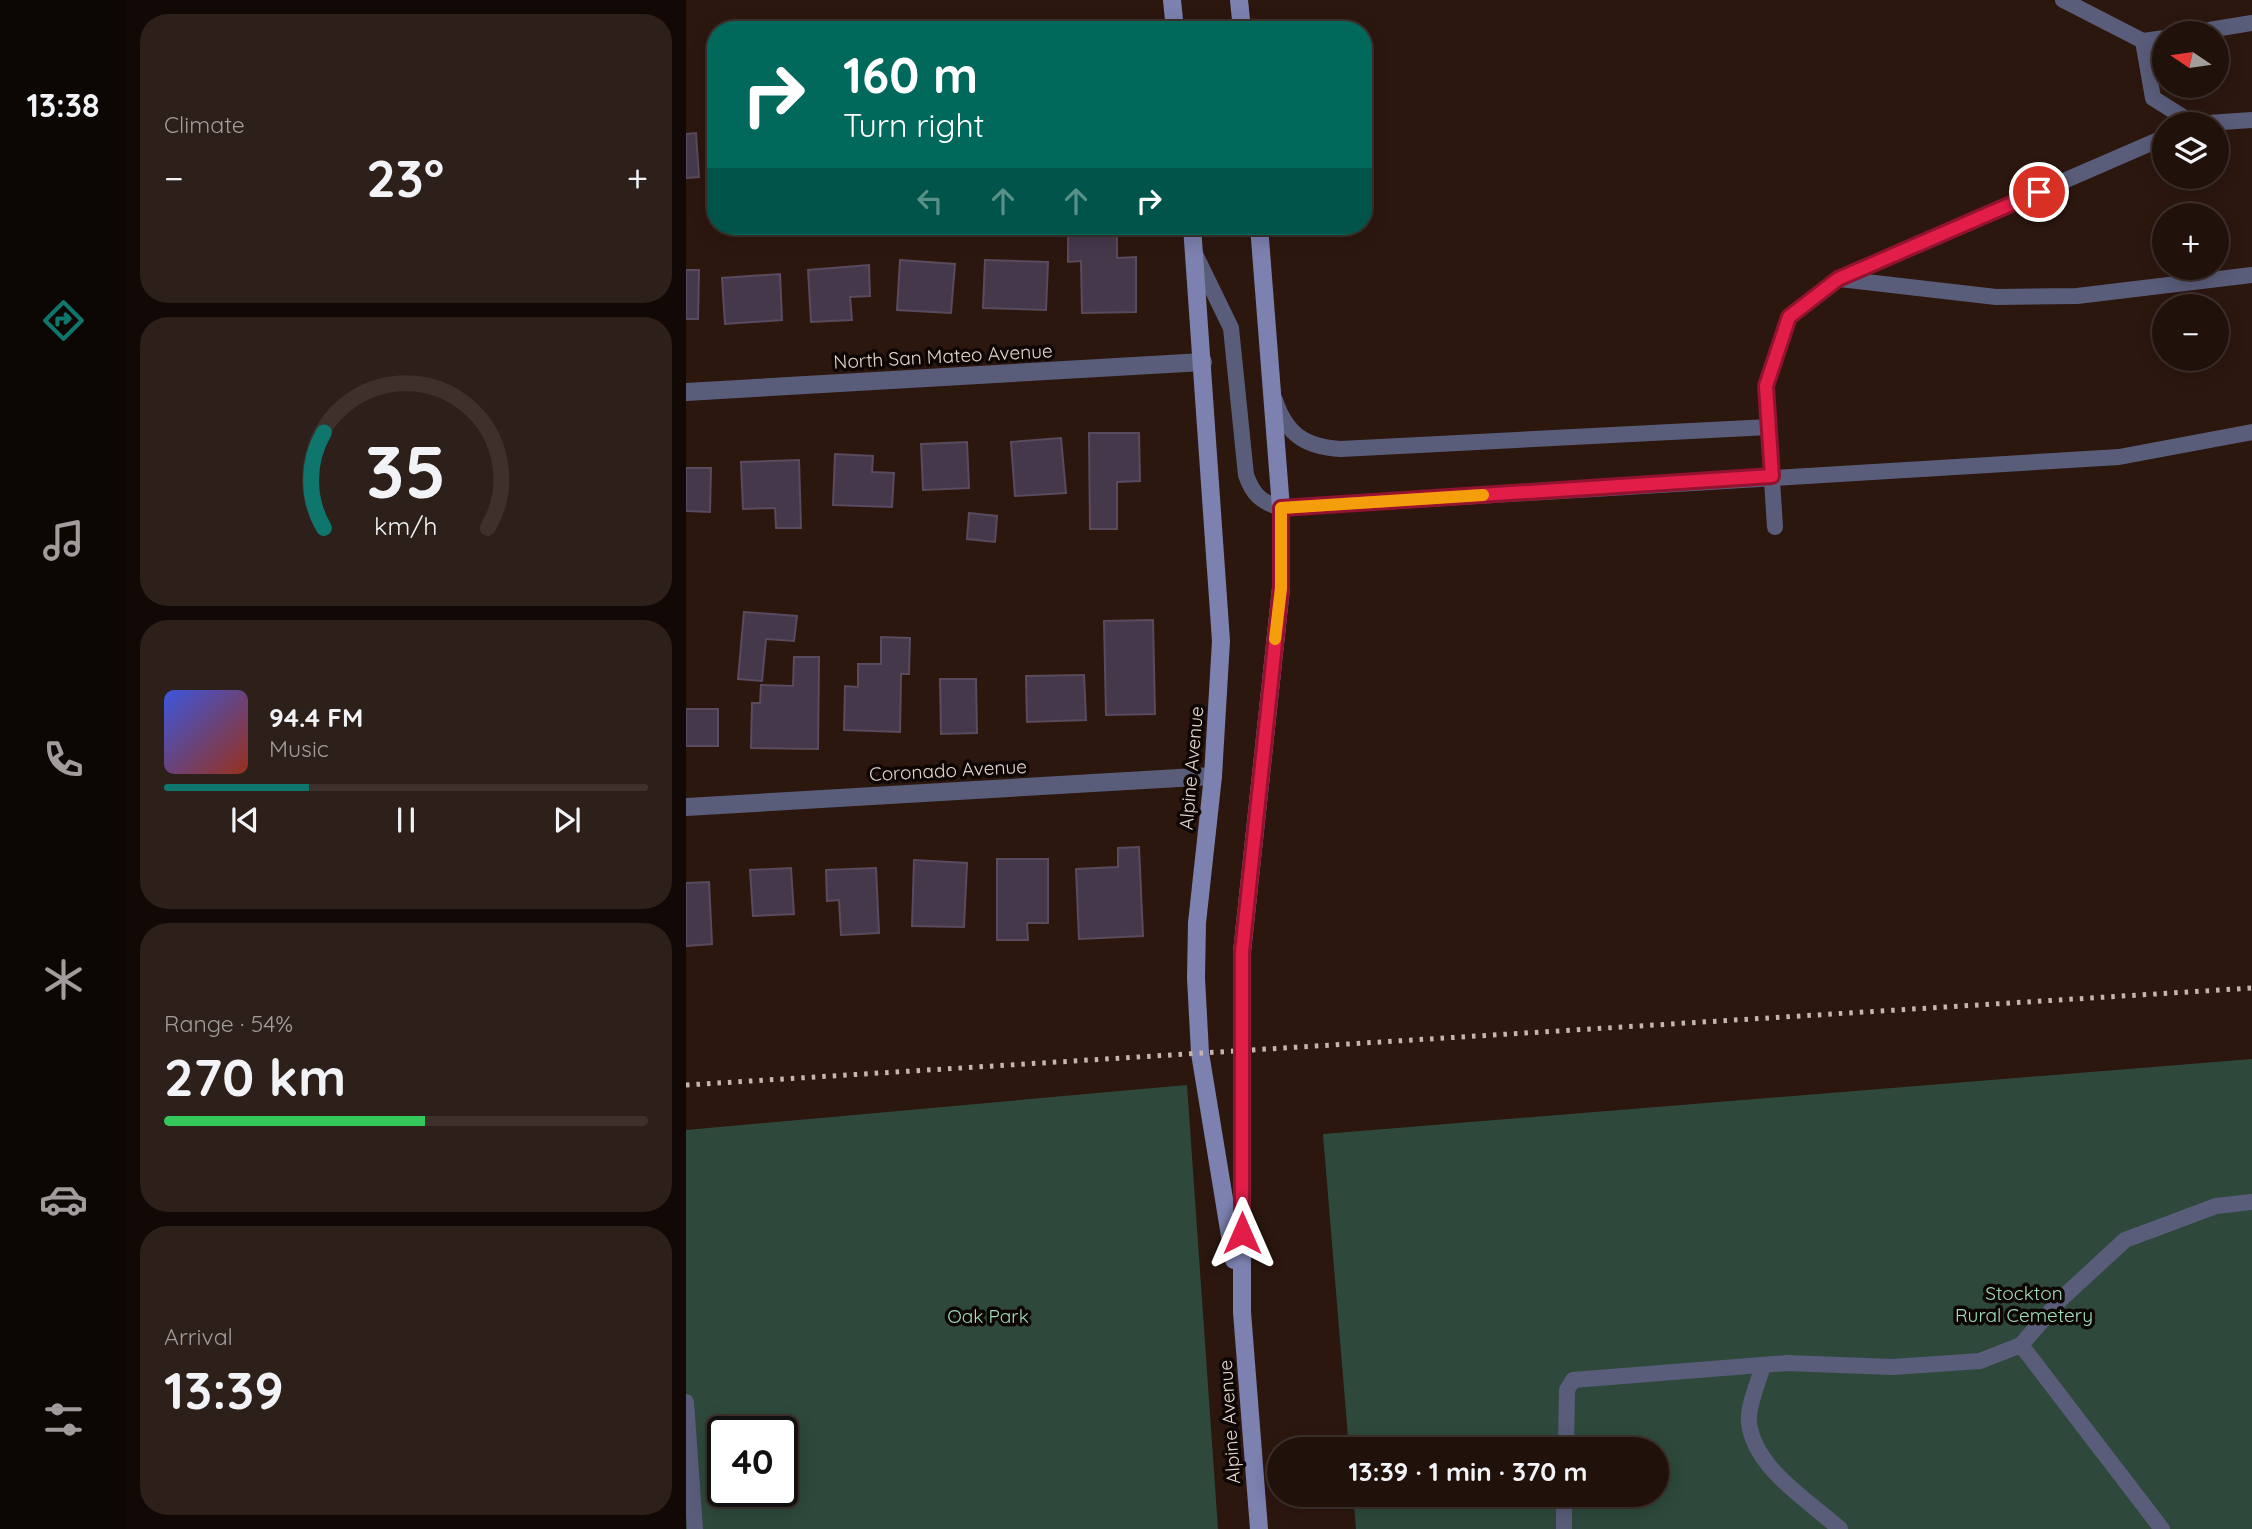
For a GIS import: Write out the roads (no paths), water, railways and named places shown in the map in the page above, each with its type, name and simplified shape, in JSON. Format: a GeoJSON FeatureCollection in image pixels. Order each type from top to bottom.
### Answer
{"type":"FeatureCollection","features":[{"type":"Feature","properties":{"kind":"street"},"geometry":{"type":"LineString","coordinates":[[1172,0],[1174,21]]}},
{"type":"Feature","properties":{"kind":"street"},"geometry":{"type":"LineString","coordinates":[[1239,0],[1241,21]]}},
{"type":"Feature","properties":{"kind":"street","name":"Alpine Avenue"},"geometry":{"type":"LineString","coordinates":[[1193,235],[1221,641],[1213,776],[1197,923],[1200,1053],[1242,1312]]}},
{"type":"Feature","properties":{"kind":"street","name":"Alpine Avenue"},"geometry":{"type":"LineString","coordinates":[[1259,1529],[1242,1312],[1242,952],[1281,588],[1281,508],[1260,235]]}},
{"type":"Feature","properties":{"kind":"street","name":"North San Mateo Avenue"},"geometry":{"type":"LineString","coordinates":[[686,392],[1203,362]]}},
{"type":"Feature","properties":{"kind":"street","name":"Coronado Avenue"},"geometry":{"type":"LineString","coordinates":[[686,807],[1213,776]]}},
{"type":"Feature","properties":{"kind":"lane"},"geometry":{"type":"LineString","coordinates":[[2063,0],[2143,41],[2152,40]]}},
{"type":"Feature","properties":{"kind":"lane"},"geometry":{"type":"LineString","coordinates":[[2230,27],[2252,23]]}},
{"type":"Feature","properties":{"kind":"lane"},"geometry":{"type":"LineString","coordinates":[[2143,41],[2153,97],[2176,112]]}},
{"type":"Feature","properties":{"kind":"lane"},"geometry":{"type":"LineString","coordinates":[[2229,122],[2252,120]]}},
{"type":"Feature","properties":{"kind":"lane"},"geometry":{"type":"LineString","coordinates":[[1775,527],[1766,386],[1789,317],[1838,279],[2152,143]]}},
{"type":"Feature","properties":{"kind":"lane"},"geometry":{"type":"LineString","coordinates":[[1194,251],[1231,328],[1246,475],[1252,492],[1265,503],[1281,508],[1772,476],[2119,457],[2252,432]]}},
{"type":"Feature","properties":{"kind":"lane"},"geometry":{"type":"LineString","coordinates":[[1838,279],[1996,297],[2064,296],[2252,275]]}},
{"type":"Feature","properties":{"kind":"lane"},"geometry":{"type":"LineString","coordinates":[[1274,396],[1286,425],[1295,435],[1307,444],[1331,449],[1769,426]]}},
{"type":"Feature","properties":{"kind":"lane"},"geometry":{"type":"LineString","coordinates":[[1566,1437],[1567,1390],[1573,1380],[1763,1365],[1893,1367],[1980,1361],[2021,1345],[2061,1298],[2125,1240],[2216,1206],[2252,1202]]}},
{"type":"Feature","properties":{"kind":"lane"},"geometry":{"type":"LineString","coordinates":[[2021,1345],[2162,1529]]}},
{"type":"Feature","properties":{"kind":"lane"},"geometry":{"type":"LineString","coordinates":[[1763,1365],[1748,1421],[1756,1450],[1779,1475],[1840,1529]]}},
{"type":"Feature","properties":{"kind":"lane"},"geometry":{"type":"LineString","coordinates":[[686,1402],[695,1529]]}},
{"type":"Feature","properties":{"kind":"lane"},"geometry":{"type":"LineString","coordinates":[[1564,1507],[1564,1529]]}},
{"type":"Feature","properties":{"kind":"railway"},"geometry":{"type":"LineString","coordinates":[[686,1085],[2252,988]]}},
{"type":"Feature","properties":{"kind":"park label","name":"Stockton Rural Cemetery"},"geometry":{"type":"Point","coordinates":[2024,1304]}},
{"type":"Feature","properties":{"kind":"park label","name":"Oak Park"},"geometry":{"type":"Point","coordinates":[988,1316]}}]}
